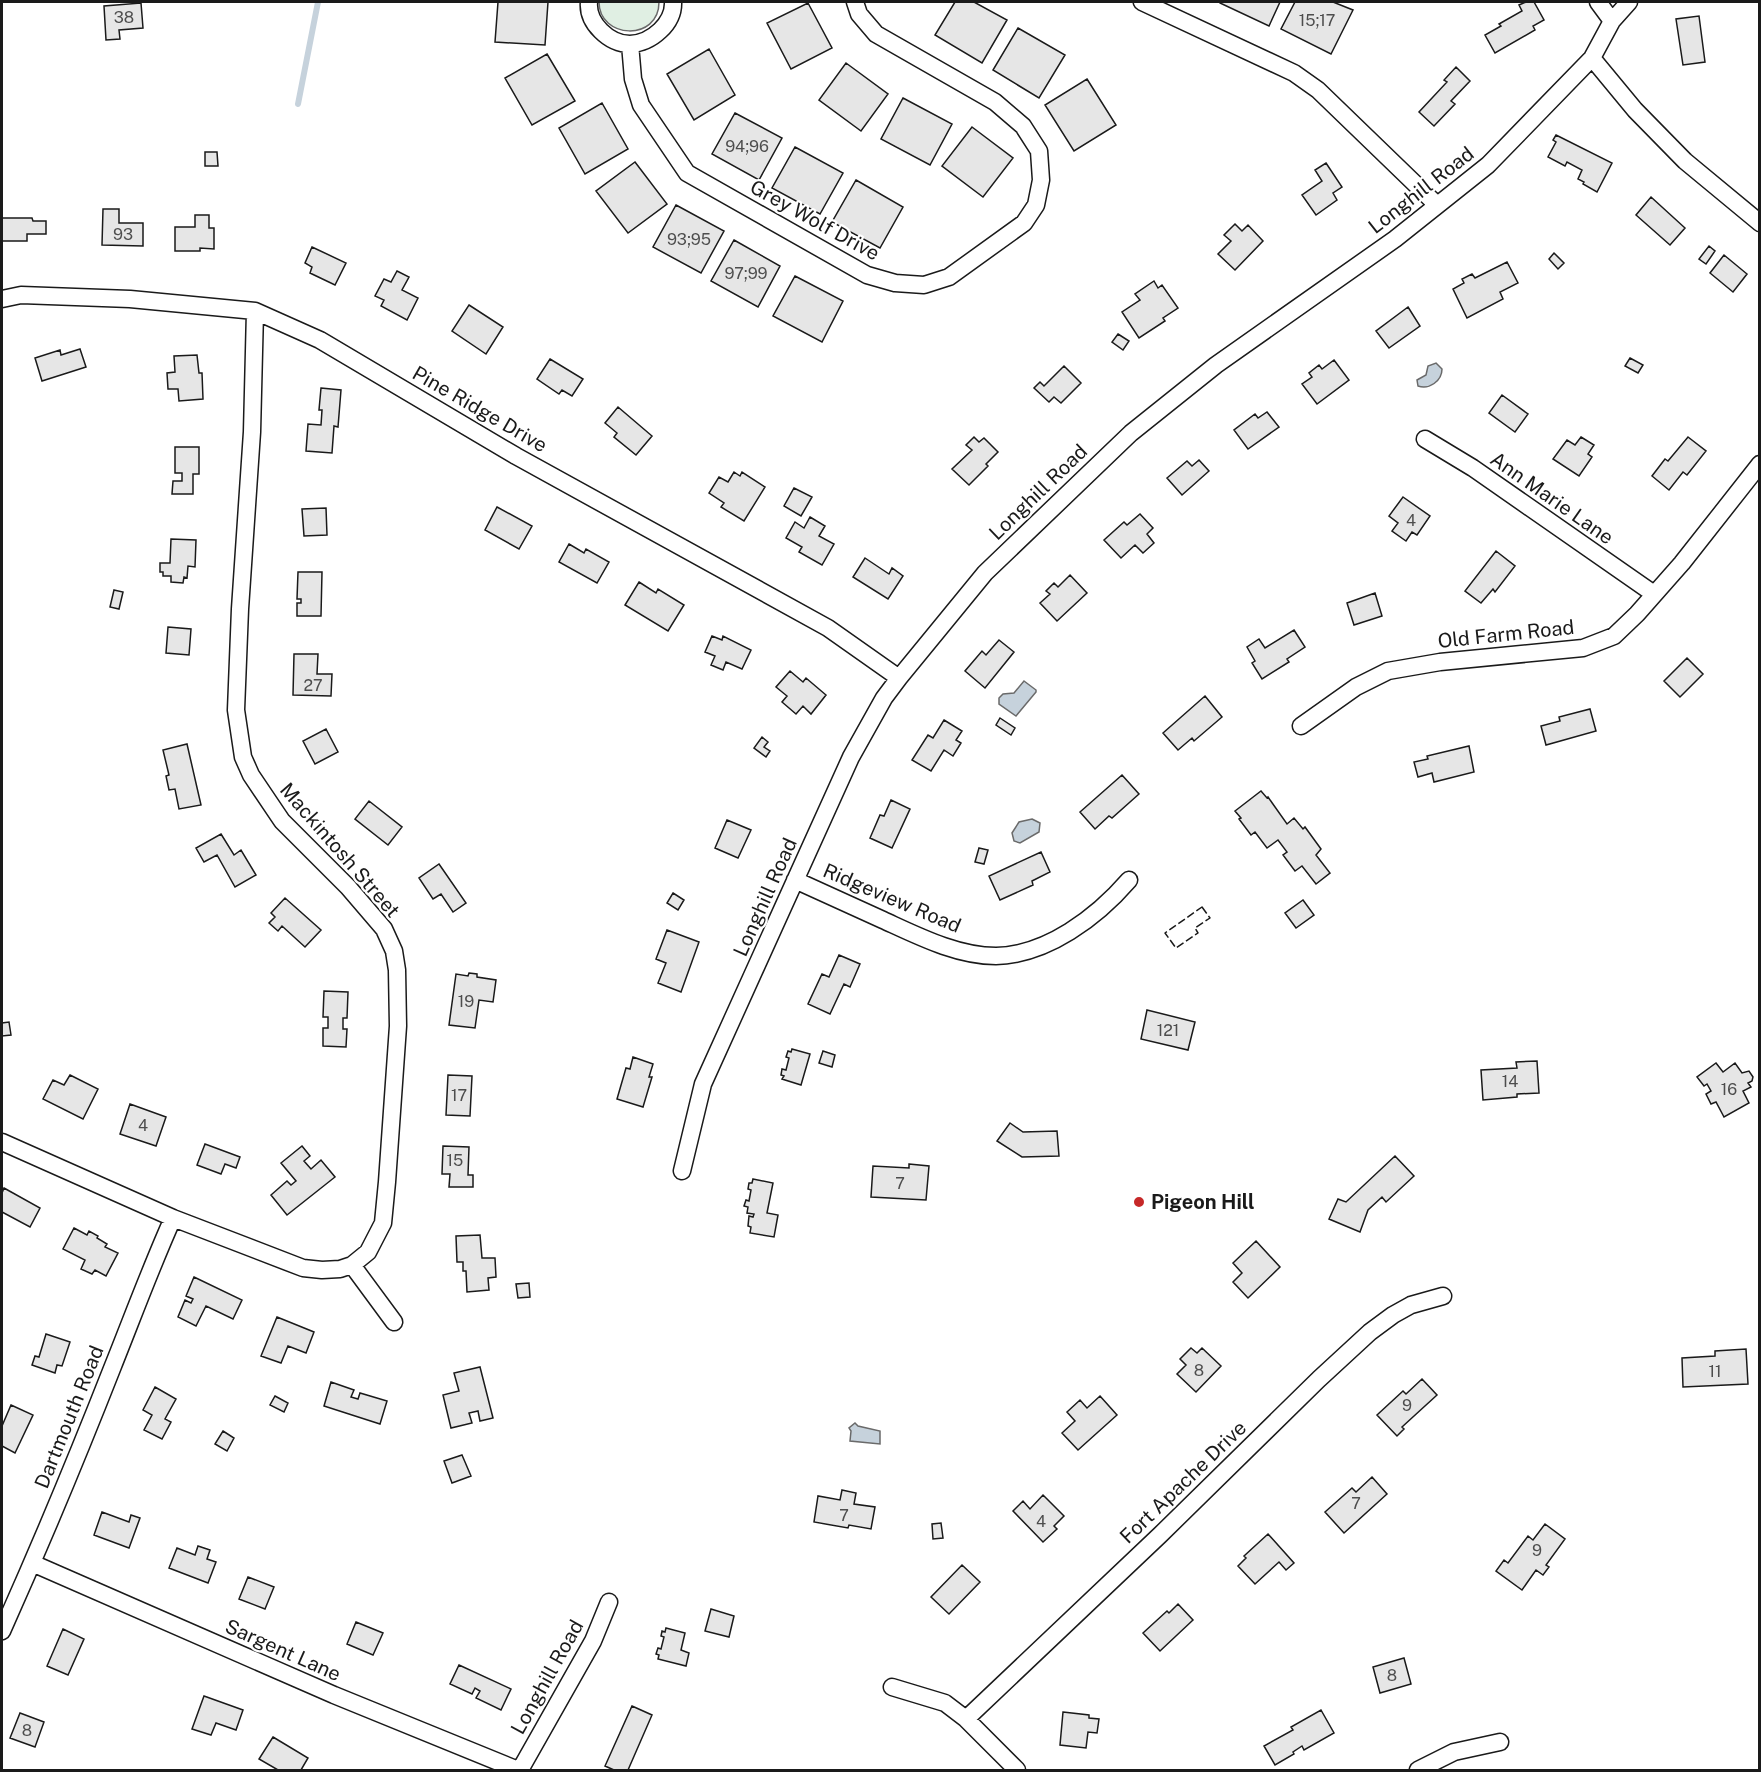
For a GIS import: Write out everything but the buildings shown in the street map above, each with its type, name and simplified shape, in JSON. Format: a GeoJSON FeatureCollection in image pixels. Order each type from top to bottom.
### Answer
{"type":"FeatureCollection","features":[{"type":"Feature","properties":{"kind":"street"},"geometry":{"type":"LineString","coordinates":[[589,2],[594,24],[608,37],[630,44],[654,37],[666,24],[673,2]]}},
{"type":"Feature","properties":{"kind":"street","name":"Grey Wolf Drive"},"geometry":{"type":"LineString","coordinates":[[630,44],[633,79],[641,105],[687,173],[867,275],[895,283],[924,285],[949,277],[1024,223],[1036,205],[1041,180],[1038,152],[1023,126],[995,102],[876,34],[859,14],[855,2]]}},
{"type":"Feature","properties":{"kind":"street"},"geometry":{"type":"LineString","coordinates":[[1142,2],[1277,65],[1318,90],[1437,205]]}},
{"type":"Feature","properties":{"kind":"street"},"geometry":{"type":"LineString","coordinates":[[1598,2],[1612,21]]}},
{"type":"Feature","properties":{"kind":"street","name":"Longhill Road"},"geometry":{"type":"LineString","coordinates":[[681,1171],[703,1084],[852,757],[884,698],[899,678],[985,573],[1131,433],[1216,365],[1395,239],[1488,165],[1592,58],[1612,21],[1629,2]]}},
{"type":"Feature","properties":{"kind":"street"},"geometry":{"type":"LineString","coordinates":[[1592,58],[1635,110],[1685,161],[1760,223]]}},
{"type":"Feature","properties":{"kind":"street","name":"Pine Ridge Drive"},"geometry":{"type":"LineString","coordinates":[[2,299],[21,295],[130,299],[255,312],[320,340],[516,456],[828,628],[899,678]]}},
{"type":"Feature","properties":{"kind":"street","name":"Mackintosh Street"},"geometry":{"type":"LineString","coordinates":[[255,312],[252,432],[240,609],[236,710],[243,757],[251,776],[282,821],[348,887],[384,929],[394,951],[398,970],[398,1026],[382,1223],[368,1252],[352,1265]]}},
{"type":"Feature","properties":{"kind":"street","name":"Ann Marie Lane"},"geometry":{"type":"LineString","coordinates":[[1425,440],[1473,468],[1654,594]]}},
{"type":"Feature","properties":{"kind":"street","name":"Old Farm Road"},"geometry":{"type":"LineString","coordinates":[[1301,726],[1370,678],[1397,669],[1440,662],[1583,648],[1614,636],[1637,614],[1682,563],[1760,464]]}},
{"type":"Feature","properties":{"kind":"street","name":"Ridgeview Road"},"geometry":{"type":"LineString","coordinates":[[795,880],[926,939],[958,950],[997,956],[1026,952],[1055,939],[1099,909],[1129,880]]}},
{"type":"Feature","properties":{"kind":"street"},"geometry":{"type":"LineString","coordinates":[[2,1142],[173,1218],[303,1268],[331,1270],[352,1265],[394,1322]]}},
{"type":"Feature","properties":{"kind":"street","name":"Dartmouth Road"},"geometry":{"type":"LineString","coordinates":[[2,1631],[173,1218]]}},
{"type":"Feature","properties":{"kind":"street","name":"Fort Apache Drive"},"geometry":{"type":"LineString","coordinates":[[966,1719],[1370,1332],[1411,1305],[1443,1296]]}},
{"type":"Feature","properties":{"kind":"street","name":"Sargent Lane"},"geometry":{"type":"LineString","coordinates":[[32,1563],[334,1695],[519,1770]]}},
{"type":"Feature","properties":{"kind":"street","name":"Longhill Road"},"geometry":{"type":"LineString","coordinates":[[519,1770],[593,1641],[609,1602]]}},
{"type":"Feature","properties":{"kind":"street"},"geometry":{"type":"LineString","coordinates":[[892,1687],[945,1702],[966,1719],[1017,1770]]}},
{"type":"Feature","properties":{"kind":"street"},"geometry":{"type":"LineString","coordinates":[[1418,1770],[1454,1752],[1500,1742]]}},
{"type":"Feature","properties":{"kind":"green space"},"geometry":{"type":"Polygon","coordinates":[[[599,2],[659,2],[656,15],[650,24],[629,31],[618,29],[608,23],[602,14],[599,2]]]}},
{"type":"Feature","properties":{"kind":"shaded area"},"geometry":{"type":"Polygon","coordinates":[[[1436,363],[1442,369],[1437,381],[1430,386],[1418,386],[1417,380],[1426,375],[1428,366],[1436,363]]]}},
{"type":"Feature","properties":{"kind":"shaded area"},"geometry":{"type":"Polygon","coordinates":[[[1024,681],[1036,692],[1016,716],[999,704],[999,698],[1003,694],[1014,693],[1024,681]]]}},
{"type":"Feature","properties":{"kind":"shaded area"},"geometry":{"type":"Polygon","coordinates":[[[1032,819],[1040,823],[1039,832],[1020,843],[1014,841],[1012,833],[1019,822],[1032,819]]]}},
{"type":"Feature","properties":{"kind":"shaded area"},"geometry":{"type":"Polygon","coordinates":[[[855,1423],[858,1426],[880,1431],[880,1444],[850,1441],[849,1428],[855,1423]]]}},
{"type":"Feature","properties":{"kind":"waterway"},"geometry":{"type":"LineString","coordinates":[[298,104],[318,2]]}},
{"type":"Feature","properties":{"kind":"fence"},"geometry":{"type":"LineString","coordinates":[[1202,907],[1210,918],[1195,928],[1198,933],[1176,948],[1165,933],[1202,907]]}},
{"type":"Feature","properties":{"kind":"place","name":"Pigeon Hill"},"geometry":{"type":"Point","coordinates":[1139,1202]}}]}
